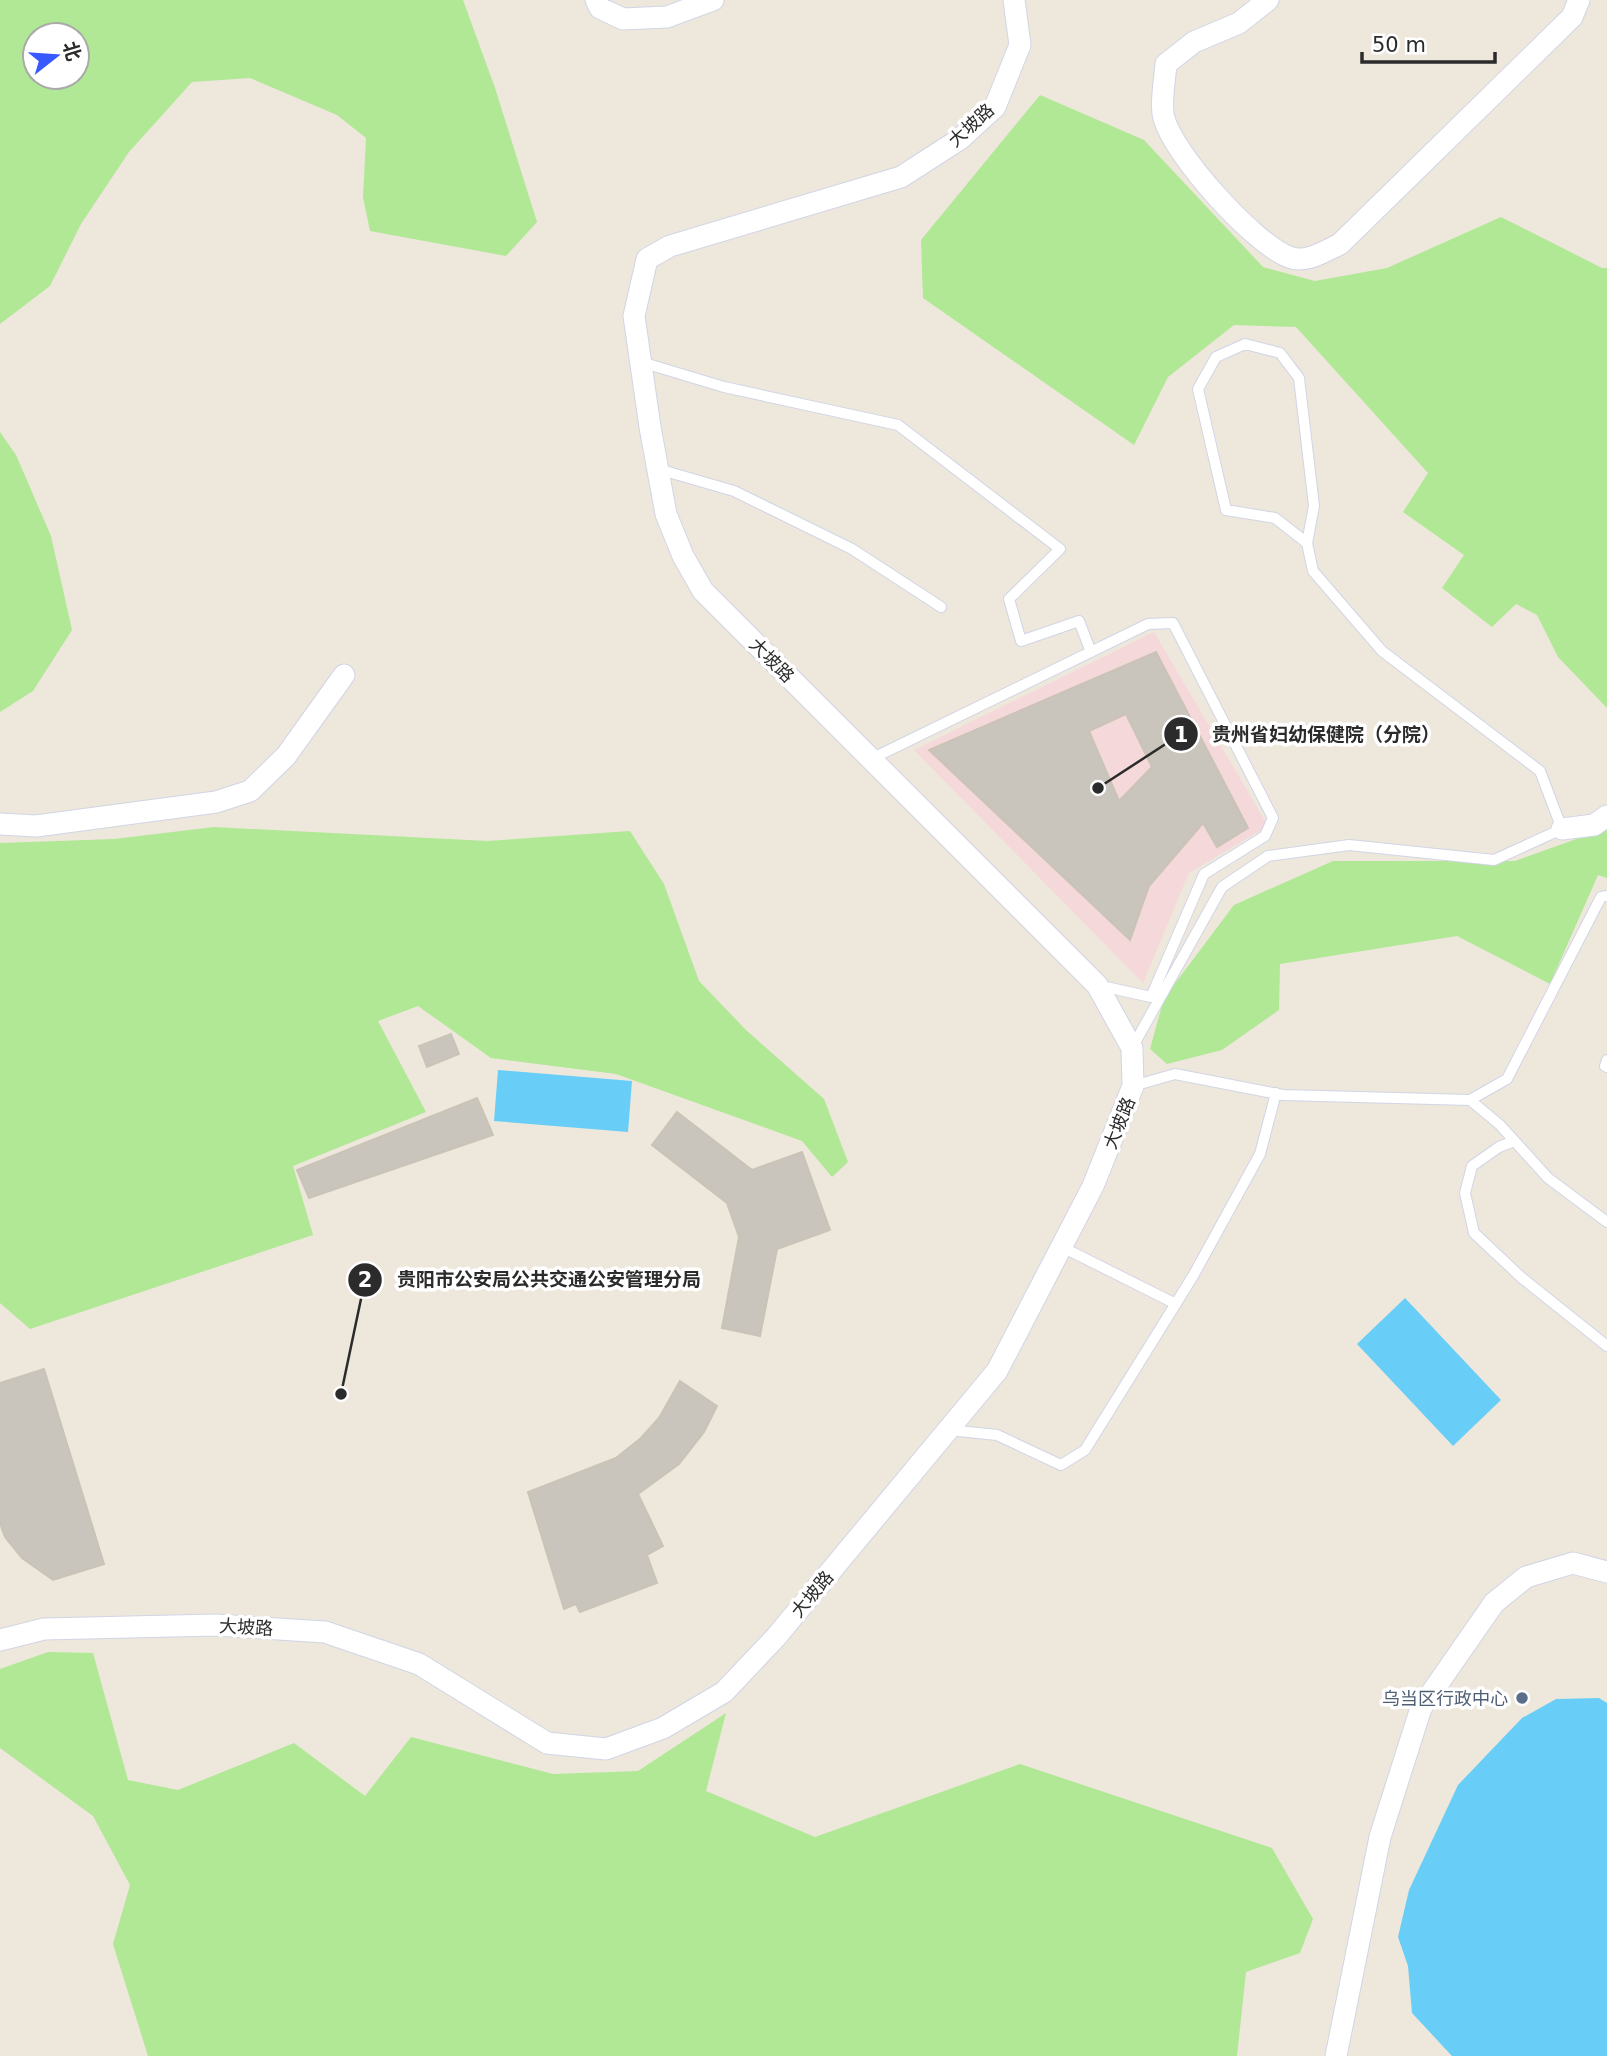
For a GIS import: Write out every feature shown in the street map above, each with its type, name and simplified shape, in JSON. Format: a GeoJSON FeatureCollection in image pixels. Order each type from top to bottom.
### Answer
{"type":"FeatureCollection","features":[{"type":"Feature","properties":{"kind":"street"},"geometry":{"type":"LineString","coordinates":[[596,0],[600,8],[623,19],[667,17],[713,0]]}},
{"type":"Feature","properties":{"kind":"street","name":"大坡路"},"geometry":{"type":"LineString","coordinates":[[0,1640],[44,1629],[216,1625],[325,1632],[419,1664],[547,1743],[606,1749],[663,1728],[724,1692],[776,1637],[997,1371],[1093,1186],[1133,1086],[1132,1048],[1097,985],[703,591],[683,556],[666,514],[634,316],[647,259],[670,246],[901,177],[960,139],[995,107],[1020,45],[1014,0]]}},
{"type":"Feature","properties":{"kind":"street"},"geometry":{"type":"LineString","coordinates":[[1268,0],[1239,23],[1194,42],[1166,64],[1164,118],[1182,152],[1225,207],[1268,245],[1290,258],[1310,258],[1340,244],[1572,17],[1579,0]]}},
{"type":"Feature","properties":{"kind":"street"},"geometry":{"type":"LineString","coordinates":[[0,824],[36,826],[216,802],[250,791],[286,756],[344,675]]}},
{"type":"Feature","properties":{"kind":"street"},"geometry":{"type":"LineString","coordinates":[[1562,829],[1594,825],[1607,817]]}},
{"type":"Feature","properties":{"kind":"street"},"geometry":{"type":"LineString","coordinates":[[1336,2056],[1380,1838],[1421,1708],[1494,1603],[1526,1577],[1573,1563],[1607,1572]]}},
{"type":"Feature","properties":{"kind":"lane"},"geometry":{"type":"LineString","coordinates":[[1132,1048],[1222,887],[1268,856],[1349,845],[1494,860],[1562,829],[1540,771],[1382,651],[1313,571],[1307,543],[1314,506],[1299,378],[1280,353],[1245,344],[1216,357],[1198,389],[1226,510],[1275,518],[1307,543]]}},
{"type":"Feature","properties":{"kind":"lane"},"geometry":{"type":"LineString","coordinates":[[641,362],[724,387],[898,425],[1060,549],[1009,599],[1021,641],[1079,621],[1091,652]]}},
{"type":"Feature","properties":{"kind":"lane"},"geometry":{"type":"LineString","coordinates":[[658,470],[734,491],[852,549],[942,607]]}},
{"type":"Feature","properties":{"kind":"lane"},"geometry":{"type":"LineString","coordinates":[[871,760],[1148,624],[1173,623],[1273,818],[1265,836],[1203,874],[1151,997],[1097,985]]}},
{"type":"Feature","properties":{"kind":"lane"},"geometry":{"type":"LineString","coordinates":[[1133,1086],[1175,1074],[1276,1093],[1469,1100],[1507,1079],[1601,897],[1607,896]]}},
{"type":"Feature","properties":{"kind":"lane"},"geometry":{"type":"LineString","coordinates":[[1607,1060],[1607,1067]]}},
{"type":"Feature","properties":{"kind":"lane"},"geometry":{"type":"LineString","coordinates":[[949,1430],[997,1435],[1061,1465],[1085,1450],[1176,1304],[1260,1154],[1276,1093]]}},
{"type":"Feature","properties":{"kind":"lane"},"geometry":{"type":"LineString","coordinates":[[1469,1100],[1500,1125],[1548,1178],[1607,1222]]}},
{"type":"Feature","properties":{"kind":"lane"},"geometry":{"type":"LineString","coordinates":[[1514,1141],[1499,1147],[1472,1166],[1465,1193],[1474,1233],[1522,1278],[1607,1346]]}},
{"type":"Feature","properties":{"kind":"lane"},"geometry":{"type":"LineString","coordinates":[[1062,1247],[1176,1304]]}},
{"type":"Feature","properties":{"kind":"shaded area"},"geometry":{"type":"Polygon","coordinates":[[[1154,632],[1268,826],[1189,873],[1143,983],[914,750],[1154,632]]]}},
{"type":"Feature","properties":{"kind":"green space"},"geometry":{"type":"Polygon","coordinates":[[[0,0],[463,0],[495,88],[537,222],[506,256],[370,231],[363,197],[366,138],[337,115],[250,78],[192,82],[129,152],[81,224],[50,286],[0,324],[0,0]]]}},
{"type":"Feature","properties":{"kind":"green space"},"geometry":{"type":"Polygon","coordinates":[[[1040,95],[1144,140],[1263,267],[1315,281],[1387,268],[1501,217],[1602,268],[1607,268],[1607,708],[1558,657],[1537,615],[1516,604],[1492,627],[1442,588],[1464,555],[1403,512],[1428,473],[1296,327],[1234,325],[1168,377],[1134,445],[923,298],[921,240],[1040,95]]]}},
{"type":"Feature","properties":{"kind":"green space"},"geometry":{"type":"Polygon","coordinates":[[[0,432],[16,455],[51,536],[72,630],[33,691],[0,712],[0,432]]]}},
{"type":"Feature","properties":{"kind":"green space"},"geometry":{"type":"Polygon","coordinates":[[[214,827],[488,841],[630,831],[664,884],[699,981],[746,1030],[824,1099],[848,1162],[832,1177],[802,1141],[616,1074],[491,1058],[418,1006],[378,1021],[426,1112],[293,1166],[313,1235],[30,1329],[0,1303],[0,843],[114,839],[214,827]]]}},
{"type":"Feature","properties":{"kind":"green space"},"geometry":{"type":"Polygon","coordinates":[[[1607,828],[1607,878],[1598,875],[1550,984],[1457,936],[1280,964],[1279,1010],[1222,1050],[1167,1064],[1150,1049],[1164,998],[1234,905],[1333,861],[1515,861],[1607,828]]]}},
{"type":"Feature","properties":{"kind":"green space"},"geometry":{"type":"Polygon","coordinates":[[[48,1652],[93,1653],[128,1780],[178,1790],[294,1743],[365,1796],[411,1737],[553,1774],[638,1771],[726,1713],[706,1791],[815,1837],[1020,1764],[1272,1848],[1313,1919],[1300,1953],[1246,1972],[1237,2056],[148,2056],[113,1944],[130,1885],[93,1816],[0,1748],[0,1669],[48,1652]]]}},
{"type":"Feature","properties":{"kind":"water"},"geometry":{"type":"Polygon","coordinates":[[[498,1070],[632,1081],[628,1132],[494,1121],[498,1070]]]}},
{"type":"Feature","properties":{"kind":"water"},"geometry":{"type":"Polygon","coordinates":[[[1405,1298],[1501,1400],[1453,1446],[1357,1344],[1405,1298]]]}},
{"type":"Feature","properties":{"kind":"water"},"geometry":{"type":"Polygon","coordinates":[[[1599,1698],[1607,1703],[1607,2056],[1452,2056],[1412,2013],[1408,1966],[1398,1937],[1409,1890],[1458,1785],[1522,1718],[1556,1699],[1599,1698]]]}},
{"type":"Feature","properties":{"kind":"building"},"geometry":{"type":"Polygon","coordinates":[[[1156,652],[1248,828],[1217,847],[1203,823],[1149,886],[1130,940],[929,750],[1156,652]],[[1126,714],[1089,731],[1119,801],[1152,767],[1126,714]]]}},
{"type":"Feature","properties":{"kind":"building"},"geometry":{"type":"Polygon","coordinates":[[[451,1034],[459,1054],[427,1067],[419,1046],[451,1034]]]}},
{"type":"Feature","properties":{"kind":"building"},"geometry":{"type":"Polygon","coordinates":[[[477,1098],[493,1135],[309,1198],[297,1170],[477,1098]]]}},
{"type":"Feature","properties":{"kind":"building"},"geometry":{"type":"Polygon","coordinates":[[[677,1112],[752,1170],[802,1152],[830,1230],[777,1249],[760,1336],[722,1328],[739,1237],[727,1203],[652,1145],[677,1112]]]}},
{"type":"Feature","properties":{"kind":"building"},"geometry":{"type":"Polygon","coordinates":[[[44,1369],[104,1564],[53,1580],[22,1558],[5,1537],[0,1523],[0,1383],[44,1369]]]}},
{"type":"Feature","properties":{"kind":"building"},"geometry":{"type":"Polygon","coordinates":[[[680,1381],[717,1406],[704,1432],[679,1464],[638,1494],[663,1546],[647,1555],[657,1583],[580,1612],[576,1604],[564,1609],[528,1492],[616,1458],[641,1438],[659,1418],[680,1381]]]}},
{"type":"Feature","properties":{"kind":"place","name":"贵州省妇幼保健院（分院）"},"geometry":{"type":"Point","coordinates":[1098,788]}},
{"type":"Feature","properties":{"kind":"place","name":"贵阳市公安局公共交通公安管理分局"},"geometry":{"type":"Point","coordinates":[341,1394]}},
{"type":"Feature","properties":{"kind":"place","name":"乌当区行政中心"},"geometry":{"type":"Point","coordinates":[1522,1698]}}]}
